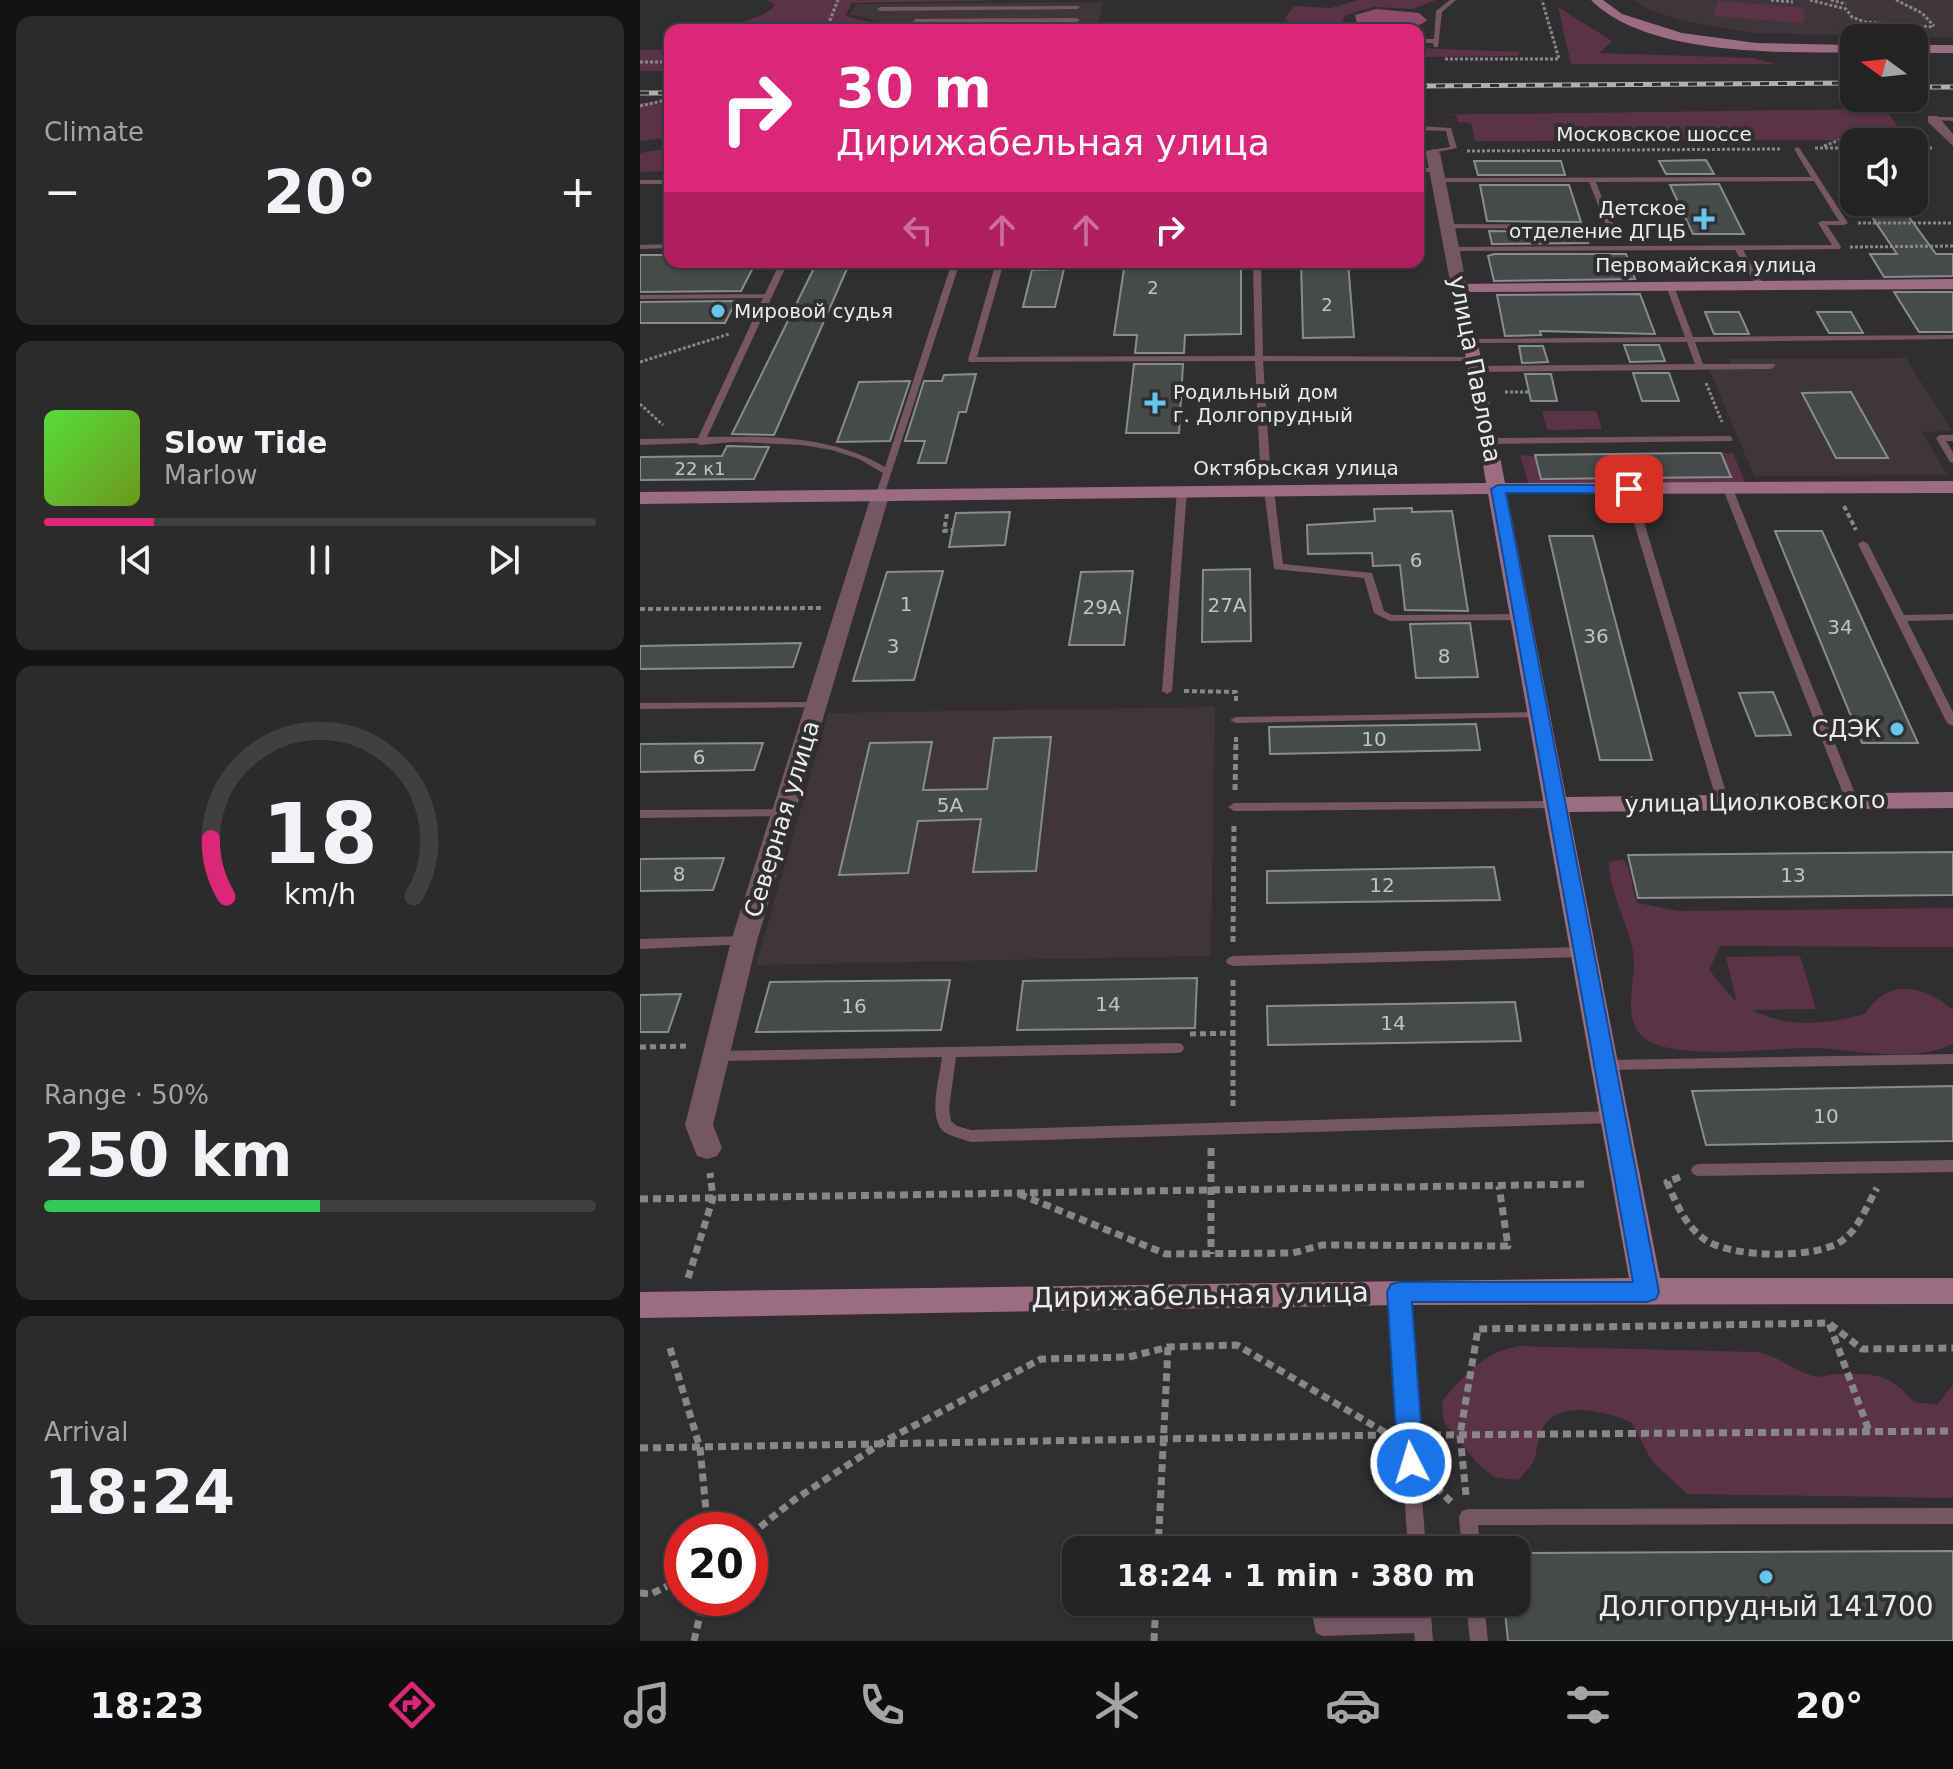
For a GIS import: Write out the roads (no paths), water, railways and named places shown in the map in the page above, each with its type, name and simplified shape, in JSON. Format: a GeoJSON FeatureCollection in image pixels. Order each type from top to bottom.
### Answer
{"type":"FeatureCollection","features":[{"type":"Feature","properties":{"kind":"main road"},"geometry":{"type":"LineString","coordinates":[[1596,0],[1610,11],[1639,24],[1724,43],[1840,48]]}},
{"type":"Feature","properties":{"kind":"main road"},"geometry":{"type":"LineString","coordinates":[[1928,49],[1953,49]]}},
{"type":"Feature","properties":{"kind":"main road","name":"Первомайская улица"},"geometry":{"type":"LineString","coordinates":[[1459,287],[1953,284]]}},
{"type":"Feature","properties":{"kind":"main road","name":"улица Павлова"},"geometry":{"type":"LineString","coordinates":[[1459,287],[1647,1292]]}},
{"type":"Feature","properties":{"kind":"main road","name":"Октябрьская улица"},"geometry":{"type":"LineString","coordinates":[[640,498],[883,482],[1182,490],[1953,487]]}},
{"type":"Feature","properties":{"kind":"main road","name":"улица Циолковского"},"geometry":{"type":"LineString","coordinates":[[1556,805],[1953,800]]}},
{"type":"Feature","properties":{"kind":"main road","name":"Дирижабельная улица"},"geometry":{"type":"LineString","coordinates":[[640,1305],[1399,1292],[1953,1291]]}},
{"type":"Feature","properties":{"kind":"street"},"geometry":{"type":"LineString","coordinates":[[1929,125],[1953,141]]}},
{"type":"Feature","properties":{"kind":"street","name":"улица Павлова"},"geometry":{"type":"LineString","coordinates":[[1425,154],[1437,175],[1459,287]]}},
{"type":"Feature","properties":{"kind":"street","name":"Северная улица"},"geometry":{"type":"LineString","coordinates":[[707,1148],[699,1125],[744,941],[883,482]]}},
{"type":"Feature","properties":{"kind":"lane"},"geometry":{"type":"LineString","coordinates":[[1424,42],[1436,44],[1439,11],[1453,0]]}},
{"type":"Feature","properties":{"kind":"lane"},"geometry":{"type":"LineString","coordinates":[[880,9],[1078,3],[1074,24]]}},
{"type":"Feature","properties":{"kind":"lane"},"geometry":{"type":"LineString","coordinates":[[915,21],[1077,20]]}},
{"type":"Feature","properties":{"kind":"lane"},"geometry":{"type":"LineString","coordinates":[[1929,125],[1953,119]]}},
{"type":"Feature","properties":{"kind":"lane"},"geometry":{"type":"LineString","coordinates":[[1424,128],[1450,131],[1454,148],[1425,154]]}},
{"type":"Feature","properties":{"kind":"lane"},"geometry":{"type":"LineString","coordinates":[[1452,249],[1837,247],[1822,223],[1844,223],[1797,149]]}},
{"type":"Feature","properties":{"kind":"lane"},"geometry":{"type":"LineString","coordinates":[[1424,172],[1437,175],[1592,180],[1816,179]]}},
{"type":"Feature","properties":{"kind":"lane"},"geometry":{"type":"LineString","coordinates":[[1592,180],[1618,249]]}},
{"type":"Feature","properties":{"kind":"lane"},"geometry":{"type":"LineString","coordinates":[[640,182],[664,182]]}},
{"type":"Feature","properties":{"kind":"lane"},"geometry":{"type":"LineString","coordinates":[[1604,212],[1633,212]]}},
{"type":"Feature","properties":{"kind":"lane"},"geometry":{"type":"LineString","coordinates":[[1447,226],[1610,227]]}},
{"type":"Feature","properties":{"kind":"lane"},"geometry":{"type":"LineString","coordinates":[[640,247],[664,246]]}},
{"type":"Feature","properties":{"kind":"lane"},"geometry":{"type":"LineString","coordinates":[[1738,248],[1760,285]]}},
{"type":"Feature","properties":{"kind":"lane"},"geometry":{"type":"LineString","coordinates":[[700,442],[781,268]]}},
{"type":"Feature","properties":{"kind":"lane"},"geometry":{"type":"LineString","coordinates":[[883,482],[954,268]]}},
{"type":"Feature","properties":{"kind":"lane"},"geometry":{"type":"LineString","coordinates":[[998,268],[972,360],[1472,356],[1700,367],[1771,366]]}},
{"type":"Feature","properties":{"kind":"lane"},"geometry":{"type":"LineString","coordinates":[[1257,268],[1265,464]]}},
{"type":"Feature","properties":{"kind":"lane"},"geometry":{"type":"LineString","coordinates":[[1670,286],[1700,367]]}},
{"type":"Feature","properties":{"kind":"lane"},"geometry":{"type":"LineString","coordinates":[[640,297],[767,296]]}},
{"type":"Feature","properties":{"kind":"lane"},"geometry":{"type":"LineString","coordinates":[[1472,356],[1690,339],[1953,337]]}},
{"type":"Feature","properties":{"kind":"lane"},"geometry":{"type":"LineString","coordinates":[[1953,438],[1940,438],[1953,460]]}},
{"type":"Feature","properties":{"kind":"lane"},"geometry":{"type":"LineString","coordinates":[[1488,441],[1729,439]]}},
{"type":"Feature","properties":{"kind":"lane"},"geometry":{"type":"LineString","coordinates":[[640,442],[813,445],[868,457],[883,482]]}},
{"type":"Feature","properties":{"kind":"lane"},"geometry":{"type":"LineString","coordinates":[[1629,489],[1723,802]]}},
{"type":"Feature","properties":{"kind":"lane"},"geometry":{"type":"LineString","coordinates":[[1728,489],[1852,801]]}},
{"type":"Feature","properties":{"kind":"lane"},"geometry":{"type":"LineString","coordinates":[[1167,691],[1182,490]]}},
{"type":"Feature","properties":{"kind":"lane"},"geometry":{"type":"LineString","coordinates":[[1269,490],[1278,567],[1363,573],[1370,579],[1379,613],[1390,618],[1522,617]]}},
{"type":"Feature","properties":{"kind":"lane"},"geometry":{"type":"LineString","coordinates":[[1863,544],[1953,723]]}},
{"type":"Feature","properties":{"kind":"lane"},"geometry":{"type":"LineString","coordinates":[[1900,618],[1953,617]]}},
{"type":"Feature","properties":{"kind":"lane"},"geometry":{"type":"LineString","coordinates":[[640,706],[817,705]]}},
{"type":"Feature","properties":{"kind":"lane"},"geometry":{"type":"LineString","coordinates":[[1236,720],[1540,715]]}},
{"type":"Feature","properties":{"kind":"lane"},"geometry":{"type":"LineString","coordinates":[[1234,807],[1556,805]]}},
{"type":"Feature","properties":{"kind":"lane"},"geometry":{"type":"LineString","coordinates":[[640,814],[784,813]]}},
{"type":"Feature","properties":{"kind":"lane"},"geometry":{"type":"LineString","coordinates":[[640,944],[744,941]]}},
{"type":"Feature","properties":{"kind":"lane"},"geometry":{"type":"LineString","coordinates":[[1233,961],[1584,952]]}},
{"type":"Feature","properties":{"kind":"lane"},"geometry":{"type":"LineString","coordinates":[[716,1051],[950,1052],[1177,1048]]}},
{"type":"Feature","properties":{"kind":"lane"},"geometry":{"type":"LineString","coordinates":[[950,1052],[942,1109],[944,1123],[952,1130],[971,1136],[1233,1131],[1615,1117]]}},
{"type":"Feature","properties":{"kind":"lane"},"geometry":{"type":"LineString","coordinates":[[1605,1065],[1953,1059]]}},
{"type":"Feature","properties":{"kind":"lane"},"geometry":{"type":"LineString","coordinates":[[1698,1170],[1953,1166]]}},
{"type":"Feature","properties":{"kind":"lane"},"geometry":{"type":"LineString","coordinates":[[1399,1292],[1416,1536]]}},
{"type":"Feature","properties":{"kind":"lane"},"geometry":{"type":"LineString","coordinates":[[1470,1536],[1468,1517],[1953,1516]]}},
{"type":"Feature","properties":{"kind":"lane"},"geometry":{"type":"LineString","coordinates":[[1322,1616],[1323,1627],[1423,1633]]}},
{"type":"Feature","properties":{"kind":"lane"},"geometry":{"type":"LineString","coordinates":[[1476,1616],[1479,1641]]}},
{"type":"Feature","properties":{"kind":"railway"},"geometry":{"type":"LineString","coordinates":[[1424,86],[1840,83]]}},
{"type":"Feature","properties":{"kind":"railway"},"geometry":{"type":"LineString","coordinates":[[1928,87],[1953,87]]}},
{"type":"Feature","properties":{"kind":"railway"},"geometry":{"type":"LineString","coordinates":[[640,93],[664,93]]}},
{"type":"Feature","properties":{"kind":"place","name":"Детское отделение ДГЦБ"},"geometry":{"type":"Point","coordinates":[1704,219]}},
{"type":"Feature","properties":{"kind":"place","name":"Мировой судья"},"geometry":{"type":"Point","coordinates":[718,311]}},
{"type":"Feature","properties":{"kind":"place","name":"Родильный дом г. Долгопрудный"},"geometry":{"type":"Point","coordinates":[1155,403]}},
{"type":"Feature","properties":{"kind":"place","name":"СДЭК"},"geometry":{"type":"Point","coordinates":[1897,729]}},
{"type":"Feature","properties":{"kind":"place","name":"Долгопрудный 141700"},"geometry":{"type":"Point","coordinates":[1766,1577]}}]}
